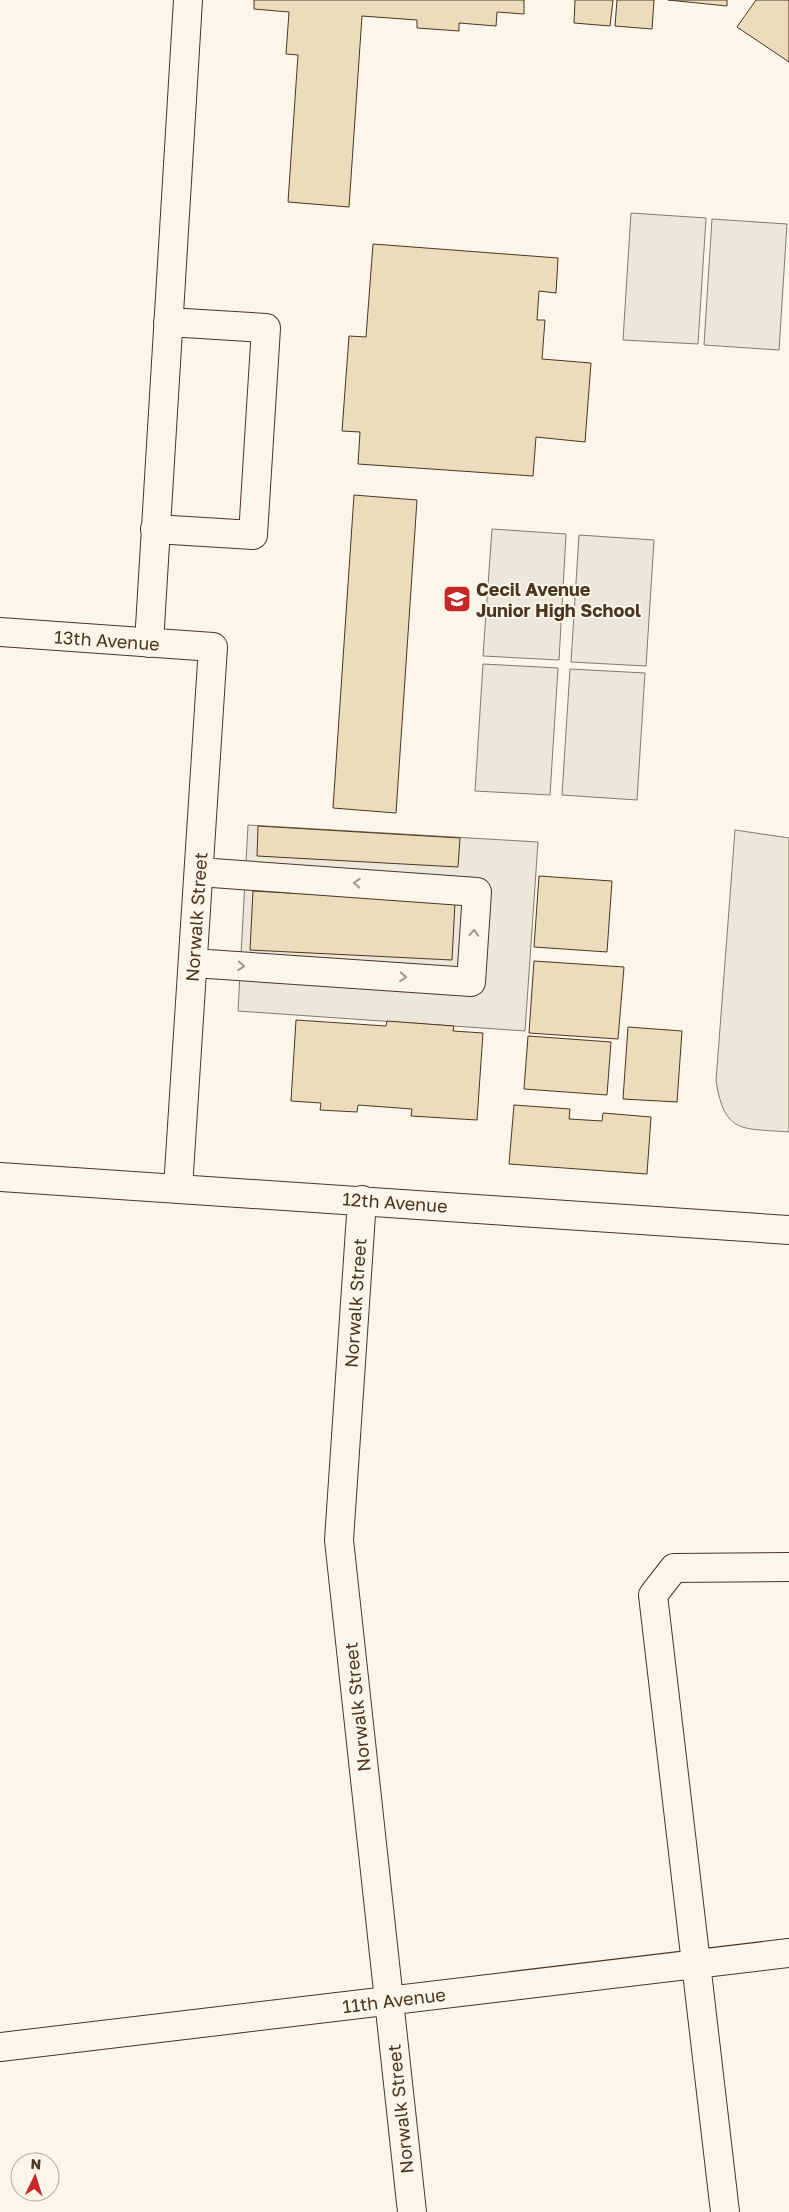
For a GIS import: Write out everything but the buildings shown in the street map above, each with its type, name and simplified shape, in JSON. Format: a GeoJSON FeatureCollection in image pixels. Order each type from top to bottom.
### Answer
{"type":"FeatureCollection","features":[{"type":"Feature","properties":{"kind":"street"},"geometry":{"type":"LineString","coordinates":[[149,642],[188,0]]}},
{"type":"Feature","properties":{"kind":"street"},"geometry":{"type":"LineString","coordinates":[[155,529],[253,535],[266,328],[168,322]]}},
{"type":"Feature","properties":{"kind":"street","name":"13th Avenue"},"geometry":{"type":"LineString","coordinates":[[0,632],[214,647]]}},
{"type":"Feature","properties":{"kind":"street","name":"Norwalk Street"},"geometry":{"type":"LineString","coordinates":[[178,1188],[214,647]]}},
{"type":"Feature","properties":{"kind":"street"},"geometry":{"type":"LineString","coordinates":[[193,963],[471,982],[477,892],[199,872]]}},
{"type":"Feature","properties":{"kind":"street","name":"12th Avenue"},"geometry":{"type":"LineString","coordinates":[[0,1177],[789,1230]]}},
{"type":"Feature","properties":{"kind":"street","name":"Norwalk Street"},"geometry":{"type":"LineString","coordinates":[[362,1200],[339,1540],[412,2212]]}},
{"type":"Feature","properties":{"kind":"street"},"geometry":{"type":"LineString","coordinates":[[725,2212],[653,1595],[674,1568],[789,1568]]}},
{"type":"Feature","properties":{"kind":"street","name":"11th Avenue"},"geometry":{"type":"LineString","coordinates":[[0,2047],[789,1954]]}},
{"type":"Feature","properties":{"kind":"shaded area"},"geometry":{"type":"Polygon","coordinates":[[[631,213],[706,218],[698,344],[623,340],[631,213]]]}},
{"type":"Feature","properties":{"kind":"shaded area"},"geometry":{"type":"Polygon","coordinates":[[[712,219],[787,224],[779,350],[704,345],[712,219]]]}},
{"type":"Feature","properties":{"kind":"shaded area"},"geometry":{"type":"Polygon","coordinates":[[[492,529],[566,534],[559,660],[483,656],[492,529]]]}},
{"type":"Feature","properties":{"kind":"shaded area"},"geometry":{"type":"Polygon","coordinates":[[[579,535],[654,540],[646,666],[571,662],[579,535]]]}},
{"type":"Feature","properties":{"kind":"shaded area"},"geometry":{"type":"Polygon","coordinates":[[[483,664],[558,668],[550,795],[475,791],[483,664]]]}},
{"type":"Feature","properties":{"kind":"shaded area"},"geometry":{"type":"Polygon","coordinates":[[[570,669],[645,673],[637,800],[562,795],[570,669]]]}},
{"type":"Feature","properties":{"kind":"shaded area"},"geometry":{"type":"Polygon","coordinates":[[[248,825],[538,842],[525,1031],[238,1011],[248,825]]]}},
{"type":"Feature","properties":{"kind":"shaded area"},"geometry":{"type":"Polygon","coordinates":[[[735,830],[789,838],[789,1132],[759,1130],[738,1125],[731,1120],[725,1111],[716,1081],[735,830]]]}},
{"type":"Feature","properties":{"kind":"place","name":"Cecil Avenue Junior High School"},"geometry":{"type":"Point","coordinates":[457,599]}}]}
